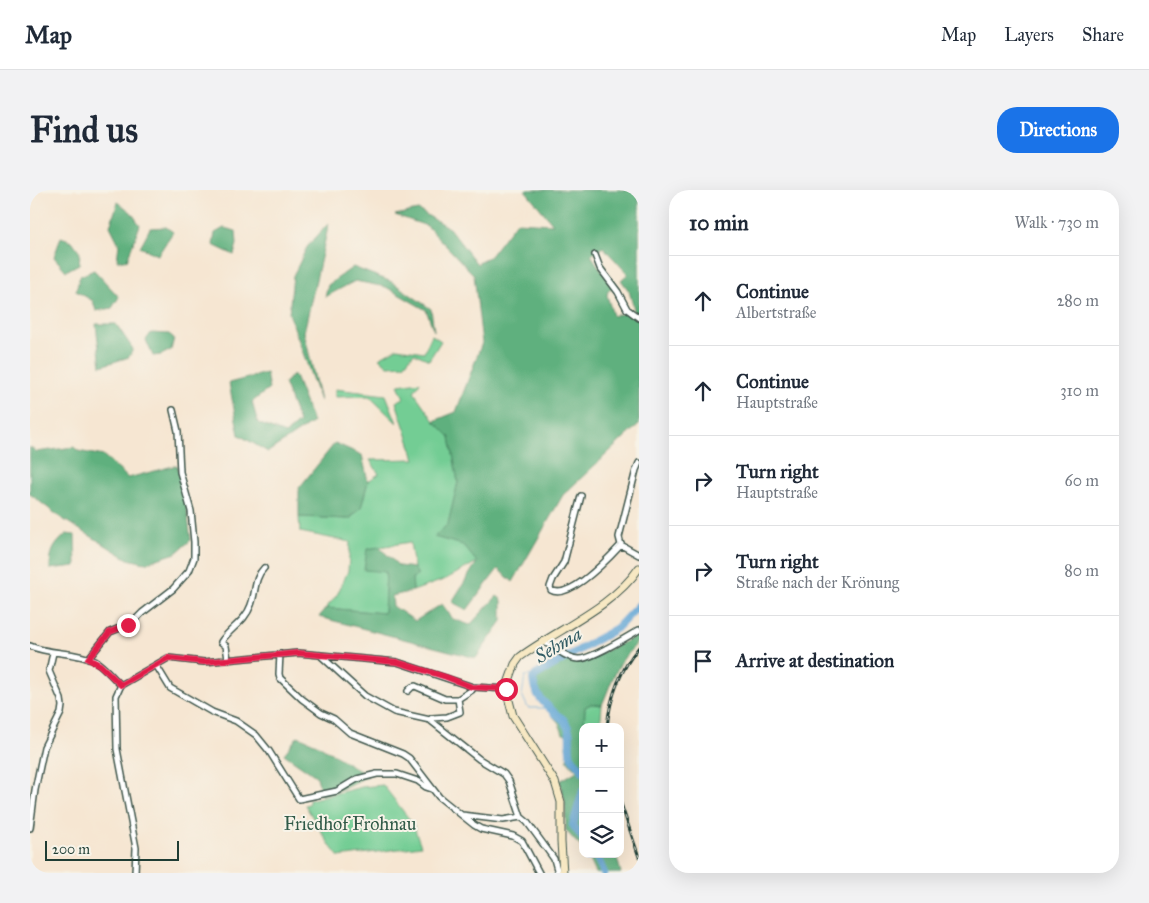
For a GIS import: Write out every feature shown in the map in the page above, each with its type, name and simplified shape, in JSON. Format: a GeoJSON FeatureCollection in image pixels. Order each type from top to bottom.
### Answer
{"type":"FeatureCollection","features":[{"type":"Feature","properties":{"kind":"main road"},"geometry":{"type":"LineString","coordinates":[[563,873],[560,842],[561,802],[555,782],[513,716],[506,689],[520,656],[608,600],[622,589],[639,568]]}},
{"type":"Feature","properties":{"kind":"street"},"geometry":{"type":"LineString","coordinates":[[595,255],[600,268],[618,292],[627,309],[639,318]]}},
{"type":"Feature","properties":{"kind":"street"},"geometry":{"type":"LineString","coordinates":[[88,659],[110,632],[132,623],[173,589],[189,571],[194,558],[191,511],[180,472],[178,430],[173,410]]}},
{"type":"Feature","properties":{"kind":"street"},"geometry":{"type":"LineString","coordinates":[[639,463],[619,537],[621,545],[639,555]]}},
{"type":"Feature","properties":{"kind":"street"},"geometry":{"type":"LineString","coordinates":[[581,496],[564,562],[553,579],[550,586],[551,590],[559,593],[566,591],[590,575],[621,545]]}},
{"type":"Feature","properties":{"kind":"street"},"geometry":{"type":"LineString","coordinates":[[228,659],[226,646],[221,642],[226,633],[235,629],[247,613],[251,606],[258,575],[264,568]]}},
{"type":"Feature","properties":{"kind":"street"},"geometry":{"type":"LineString","coordinates":[[543,641],[572,658],[579,659],[590,656],[639,630]]}},
{"type":"Feature","properties":{"kind":"street"},"geometry":{"type":"LineString","coordinates":[[30,646],[42,652],[75,654],[88,659],[100,665],[121,685]]}},
{"type":"Feature","properties":{"kind":"street"},"geometry":{"type":"LineString","coordinates":[[30,828],[44,747],[61,713],[62,706],[49,671],[53,653]]}},
{"type":"Feature","properties":{"kind":"street"},"geometry":{"type":"LineString","coordinates":[[135,873],[136,848],[117,749],[116,696],[121,685],[168,658],[204,662],[298,653],[397,662],[472,687],[506,689]]}},
{"type":"Feature","properties":{"kind":"street"},"geometry":{"type":"LineString","coordinates":[[280,654],[278,674],[283,682],[320,713],[334,719],[356,737],[403,754],[409,758],[416,765],[432,790]]}},
{"type":"Feature","properties":{"kind":"street"},"geometry":{"type":"LineString","coordinates":[[320,655],[358,692],[394,712],[430,720],[479,759],[504,774],[509,782],[521,817],[527,822],[554,859],[558,873]]}},
{"type":"Feature","properties":{"kind":"street"},"geometry":{"type":"LineString","coordinates":[[156,665],[170,688],[212,712],[236,721],[256,735],[269,751],[299,799],[337,790],[357,780],[377,774],[397,774],[418,781],[432,790],[481,829],[514,836],[522,841],[539,873]]}},
{"type":"Feature","properties":{"kind":"street"},"geometry":{"type":"LineString","coordinates":[[408,691],[415,686],[445,699],[458,699],[472,690],[472,687]]}},
{"type":"Feature","properties":{"kind":"street"},"geometry":{"type":"LineString","coordinates":[[430,720],[460,712],[458,699]]}},
{"type":"Feature","properties":{"kind":"street"},"geometry":{"type":"LineString","coordinates":[[462,815],[503,820],[521,817]]}},
{"type":"Feature","properties":{"kind":"green space"},"geometry":{"type":"Polygon","coordinates":[[[525,190],[639,190],[639,316],[632,310],[634,309],[629,291],[621,280],[628,274],[603,247],[591,255],[613,288],[608,291],[607,295],[613,316],[628,312],[639,319],[639,424],[563,495],[513,582],[498,569],[467,610],[452,602],[477,562],[463,545],[434,537],[448,524],[458,482],[450,437],[434,421],[456,412],[482,343],[474,275],[427,226],[395,215],[418,210],[449,228],[477,264],[490,256],[516,222],[553,224],[525,190]]]}},
{"type":"Feature","properties":{"kind":"green space"},"geometry":{"type":"Polygon","coordinates":[[[118,202],[131,212],[140,225],[127,260],[117,260],[119,244],[110,226],[118,202]]]}},
{"type":"Feature","properties":{"kind":"green space"},"geometry":{"type":"Polygon","coordinates":[[[329,223],[304,332],[320,401],[289,313],[293,276],[307,247],[329,223]]]}},
{"type":"Feature","properties":{"kind":"green space"},"geometry":{"type":"Polygon","coordinates":[[[166,227],[173,232],[158,255],[140,247],[150,228],[166,227]]]}},
{"type":"Feature","properties":{"kind":"green space"},"geometry":{"type":"Polygon","coordinates":[[[224,228],[236,231],[237,244],[234,255],[213,245],[215,233],[224,228]]]}},
{"type":"Feature","properties":{"kind":"green space"},"geometry":{"type":"Polygon","coordinates":[[[61,237],[72,241],[80,252],[79,264],[66,271],[54,257],[61,237]]]}},
{"type":"Feature","properties":{"kind":"green space"},"geometry":{"type":"Polygon","coordinates":[[[353,267],[392,282],[431,309],[434,331],[426,310],[386,287],[355,281],[325,297],[328,285],[353,267]]]}},
{"type":"Feature","properties":{"kind":"green space"},"geometry":{"type":"Polygon","coordinates":[[[94,270],[119,297],[112,308],[96,311],[93,301],[76,291],[80,276],[94,270]]]}},
{"type":"Feature","properties":{"kind":"green space"},"geometry":{"type":"Polygon","coordinates":[[[96,324],[116,324],[133,349],[129,357],[101,366],[96,324]]]}},
{"type":"Feature","properties":{"kind":"green space"},"geometry":{"type":"Polygon","coordinates":[[[151,333],[169,334],[174,338],[171,350],[161,355],[153,356],[146,340],[151,333]]]}},
{"type":"Feature","properties":{"kind":"green space"},"geometry":{"type":"Polygon","coordinates":[[[432,335],[441,341],[429,360],[414,353],[404,365],[388,366],[379,358],[397,348],[424,352],[432,335]]]}},
{"type":"Feature","properties":{"kind":"green space"},"geometry":{"type":"Polygon","coordinates":[[[266,373],[269,389],[252,402],[258,423],[285,434],[299,422],[284,383],[294,374],[313,422],[268,452],[239,435],[229,383],[266,373]]]}},
{"type":"Feature","properties":{"kind":"green space"},"geometry":{"type":"Polygon","coordinates":[[[420,382],[414,392],[434,421],[450,437],[458,482],[448,524],[477,562],[446,579],[413,591],[412,578],[418,575],[414,568],[410,542],[368,549],[386,571],[384,613],[326,608],[337,595],[348,571],[350,542],[300,532],[299,517],[350,519],[361,508],[368,481],[379,474],[370,460],[415,459],[396,402],[404,398],[398,385],[420,382]]]}},
{"type":"Feature","properties":{"kind":"green space"},"geometry":{"type":"Polygon","coordinates":[[[335,389],[386,395],[397,423],[369,396],[335,397],[335,389]]]}},
{"type":"Feature","properties":{"kind":"green space"},"geometry":{"type":"Polygon","coordinates":[[[335,443],[362,455],[368,481],[361,508],[349,519],[299,517],[299,488],[335,443]]]}},
{"type":"Feature","properties":{"kind":"green space"},"geometry":{"type":"Polygon","coordinates":[[[30,447],[36,452],[74,447],[78,451],[104,456],[128,478],[177,465],[187,510],[191,540],[176,553],[145,563],[128,559],[61,518],[30,494],[30,447]]]}},
{"type":"Feature","properties":{"kind":"green space"},"geometry":{"type":"Polygon","coordinates":[[[66,534],[75,535],[76,566],[50,569],[53,550],[66,534]]]}},
{"type":"Feature","properties":{"kind":"green space"},"geometry":{"type":"Polygon","coordinates":[[[379,547],[399,566],[414,568],[418,575],[412,578],[413,591],[392,596],[393,606],[415,621],[442,604],[453,619],[470,625],[497,596],[502,600],[502,621],[476,658],[319,617],[326,608],[384,613],[386,572],[364,570],[367,549],[379,547]]]}},
{"type":"Feature","properties":{"kind":"green space"},"geometry":{"type":"Polygon","coordinates":[[[639,635],[636,644],[617,669],[602,705],[591,704],[585,707],[584,723],[579,723],[579,845],[566,831],[565,801],[560,781],[577,771],[568,761],[566,745],[573,741],[573,735],[563,734],[559,723],[536,697],[532,687],[535,686],[538,677],[570,658],[576,662],[582,662],[639,635]]]}},
{"type":"Feature","properties":{"kind":"green space"},"geometry":{"type":"Polygon","coordinates":[[[591,704],[602,705],[600,723],[584,723],[585,707],[591,704]]]}},
{"type":"Feature","properties":{"kind":"green space"},"geometry":{"type":"Polygon","coordinates":[[[298,736],[317,744],[368,776],[337,791],[321,795],[317,777],[284,754],[298,736]]]}},
{"type":"Feature","properties":{"kind":"green space","name":"Friedhof Frohnau"},"geometry":{"type":"Polygon","coordinates":[[[383,785],[413,824],[421,846],[339,857],[305,805],[309,804],[309,800],[362,787],[383,785]]]}},
{"type":"Feature","properties":{"kind":"green space"},"geometry":{"type":"Polygon","coordinates":[[[589,858],[617,858],[621,873],[596,873],[589,858]]]}},
{"type":"Feature","properties":{"kind":"waterway","name":"Sehma"},"geometry":{"type":"LineString","coordinates":[[581,768],[571,756],[568,727],[564,720],[541,699],[535,690],[533,679],[536,675],[617,628],[639,605]]}},
{"type":"Feature","properties":{"kind":"waterway"},"geometry":{"type":"LineString","coordinates":[[536,675],[525,676],[522,695],[528,708],[549,708]]}},
{"type":"Feature","properties":{"kind":"waterway","name":"Sehma"},"geometry":{"type":"LineString","coordinates":[[579,805],[573,825],[579,833]]}},
{"type":"Feature","properties":{"kind":"waterway","name":"Sehma"},"geometry":{"type":"LineString","coordinates":[[598,858],[604,873]]}},
{"type":"Feature","properties":{"kind":"railway"},"geometry":{"type":"LineString","coordinates":[[608,723],[617,684],[626,665],[639,647]]}},
{"type":"Feature","properties":{"kind":"railway"},"geometry":{"type":"LineString","coordinates":[[624,813],[639,857]]}},
{"type":"Feature","properties":{"kind":"route"},"geometry":{"type":"LineString","coordinates":[[128,625],[110,632],[88,659],[95,661],[121,685],[168,658],[212,662],[254,656],[312,653],[397,662],[472,687],[506,689]]}}]}
